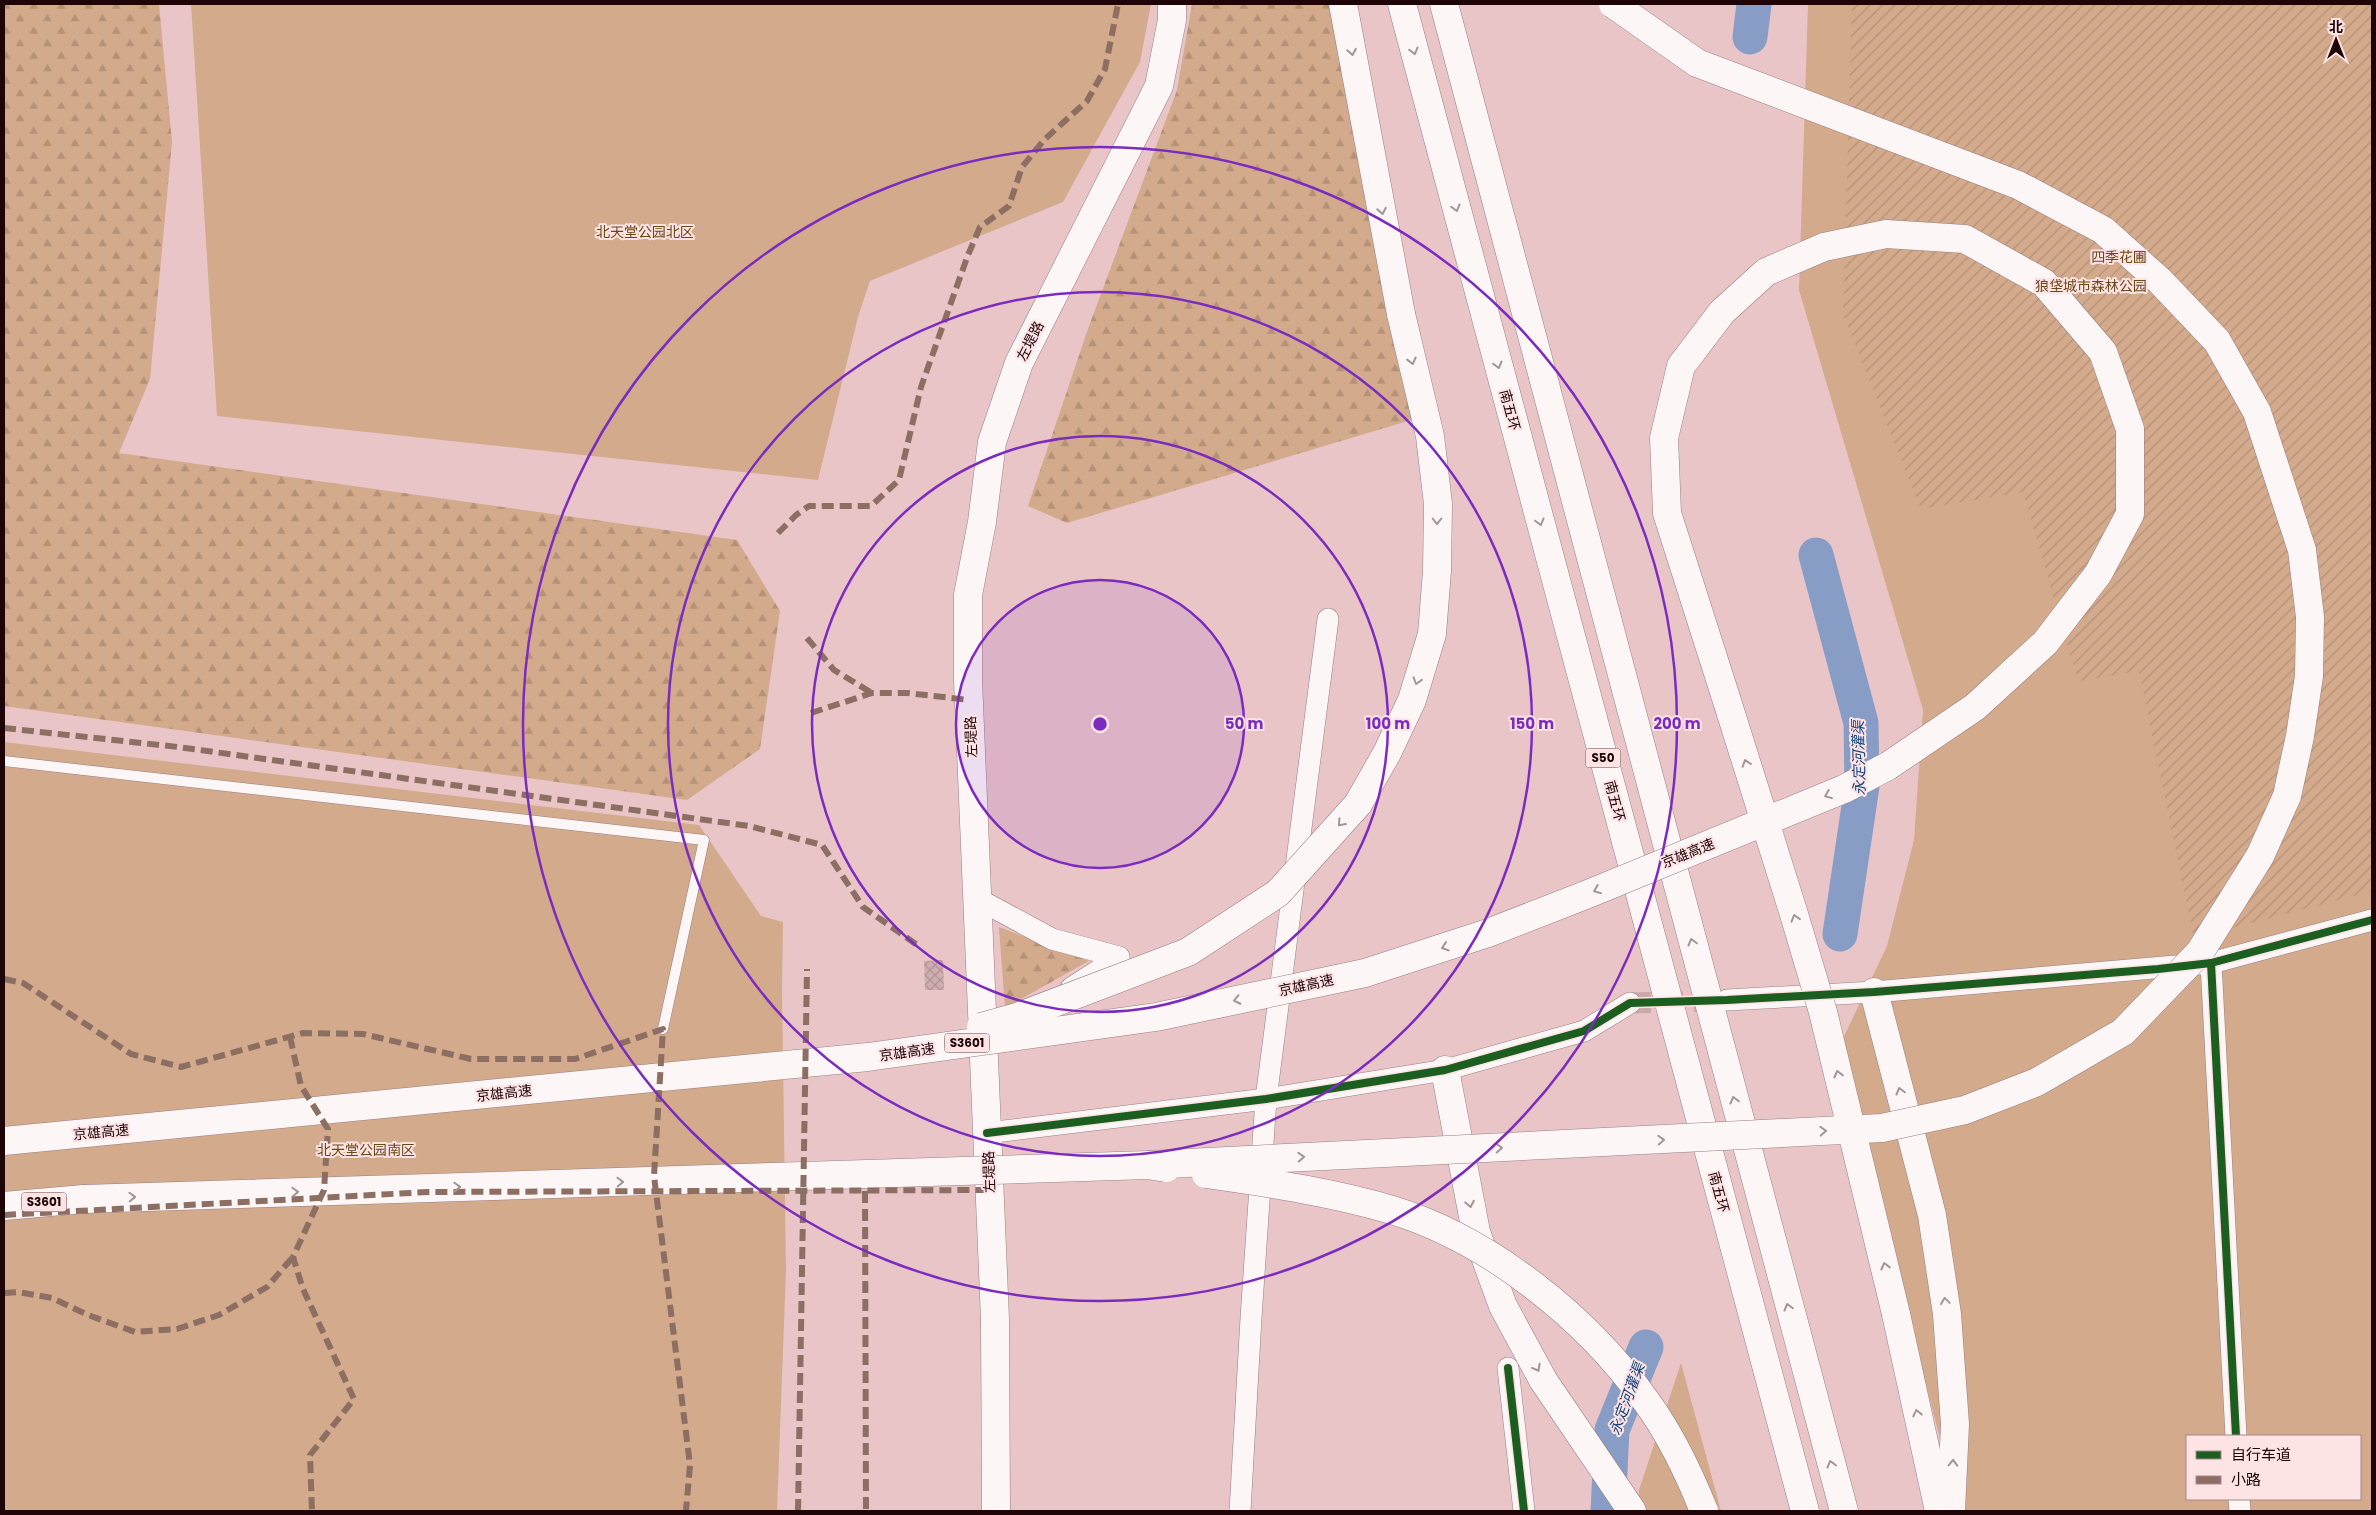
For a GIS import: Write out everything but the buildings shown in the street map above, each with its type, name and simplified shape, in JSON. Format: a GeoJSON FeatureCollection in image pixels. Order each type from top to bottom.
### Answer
{"type":"FeatureCollection","features":[{"type":"Feature","properties":{"kind":"main road","name":"左堤路"},"geometry":{"type":"LineString","coordinates":[[996,1511],[995,1319],[968,680],[968,596],[982,522],[992,442],[1019,363],[1159,86],[1172,20],[1172,4]]}},
{"type":"Feature","properties":{"kind":"main road"},"geometry":{"type":"LineString","coordinates":[[868,1057],[1017,1017],[1188,952],[1278,893],[1358,804],[1387,753],[1412,700],[1432,634],[1436,580],[1438,504],[1430,436],[1400,314],[1343,4]]}},
{"type":"Feature","properties":{"kind":"main road","name":"南五环"},"geometry":{"type":"LineString","coordinates":[[1402,4],[1805,1511]]}},
{"type":"Feature","properties":{"kind":"main road","name":"S50"},"geometry":{"type":"LineString","coordinates":[[1444,4],[1844,1511]]}},
{"type":"Feature","properties":{"kind":"main road"},"geometry":{"type":"LineString","coordinates":[[1148,1165],[1882,1128],[1965,1110],[2038,1082],[2123,1032],[2200,952],[2260,856],[2287,796],[2300,736],[2309,676],[2310,617],[2302,550],[2258,412],[2217,341],[2160,281],[2103,230],[2018,185],[1697,63],[1613,4]]}},
{"type":"Feature","properties":{"kind":"main road","name":"京雄高速"},"geometry":{"type":"LineString","coordinates":[[4,1141],[868,1057],[1156,1017],[1364,973],[1488,933],[1588,894],[1844,789],[1888,766],[1975,707],[2045,643],[2098,574],[2130,514],[2130,429],[2103,352],[2044,283],[1965,239],[1886,234],[1824,246],[1766,272],[1722,312],[1681,366],[1664,438],[1667,512],[1823,1012],[1896,1314],[1939,1511]]}},
{"type":"Feature","properties":{"kind":"main road"},"geometry":{"type":"LineString","coordinates":[[1874,992],[1932,1215],[1947,1314],[1955,1424],[1951,1511]]}},
{"type":"Feature","properties":{"kind":"main road"},"geometry":{"type":"LineString","coordinates":[[1444,1070],[1476,1232],[1502,1306],[1543,1380],[1632,1511]]}},
{"type":"Feature","properties":{"kind":"main road"},"geometry":{"type":"LineString","coordinates":[[1148,1165],[1326,1192],[1394,1211],[1450,1232],[1523,1277],[1592,1336],[1646,1401],[1691,1478],[1704,1511]]}},
{"type":"Feature","properties":{"kind":"main road","name":"S3601"},"geometry":{"type":"LineString","coordinates":[[4,1206],[84,1199],[1148,1165]]}},
{"type":"Feature","properties":{"kind":"street"},"geometry":{"type":"LineString","coordinates":[[1240,1511],[1266,1099],[1328,619]]}},
{"type":"Feature","properties":{"kind":"street"},"geometry":{"type":"LineString","coordinates":[[978,899],[1052,939],[1119,957],[1051,1001],[984,1056]]}},
{"type":"Feature","properties":{"kind":"street"},"geometry":{"type":"LineString","coordinates":[[1727,1000],[1874,992],[2211,963],[2372,920]]}},
{"type":"Feature","properties":{"kind":"street"},"geometry":{"type":"LineString","coordinates":[[2211,963],[2236,1435]]}},
{"type":"Feature","properties":{"kind":"street"},"geometry":{"type":"LineString","coordinates":[[987,1133],[1266,1099],[1444,1070],[1584,1031],[1630,1003]]}},
{"type":"Feature","properties":{"kind":"street"},"geometry":{"type":"LineString","coordinates":[[1508,1368],[1524,1511]]}},
{"type":"Feature","properties":{"kind":"lane"},"geometry":{"type":"LineString","coordinates":[[4,761],[704,840],[663,1029]]}},
{"type":"Feature","properties":{"kind":"green space"},"geometry":{"type":"Polygon","coordinates":[[[4,4],[159,4],[172,142],[150,379],[119,453],[737,540],[780,611],[760,749],[687,800],[4,706],[4,4]]]}},
{"type":"Feature","properties":{"kind":"green space","name":"北天堂公园北区"},"geometry":{"type":"Polygon","coordinates":[[[191,4],[1151,4],[1140,62],[1063,202],[870,281],[858,317],[818,480],[217,416],[191,4]]]}},
{"type":"Feature","properties":{"kind":"green space"},"geometry":{"type":"Polygon","coordinates":[[[1192,4],[1341,4],[1438,412],[1067,523],[1028,506],[1089,326],[1177,90],[1192,4]]]}},
{"type":"Feature","properties":{"kind":"green space","name":"狼垡城市森林公园"},"geometry":{"type":"Polygon","coordinates":[[[1808,4],[2372,4],[2372,1511],[1959,1511],[1838,1049],[1887,946],[1914,840],[1923,710],[1799,290],[1808,4]]]}},
{"type":"Feature","properties":{"kind":"green space","name":"四季花圃"},"geometry":{"type":"Polygon","coordinates":[[[1852,4],[2372,4],[2372,891],[2194,938],[2139,671],[2078,681],[2023,492],[1921,509],[1843,314],[1852,4]]]}},
{"type":"Feature","properties":{"kind":"green space","name":"北天堂公园南区"},"geometry":{"type":"Polygon","coordinates":[[[4,742],[699,825],[761,916],[783,922],[782,989],[786,1270],[777,1511],[4,1511],[4,742]]]}},
{"type":"Feature","properties":{"kind":"green space"},"geometry":{"type":"Polygon","coordinates":[[[999,927],[1089,961],[1005,1008],[999,927]]]}},
{"type":"Feature","properties":{"kind":"green space"},"geometry":{"type":"Polygon","coordinates":[[[1681,1363],[1721,1511],[1638,1511],[1639,1490],[1681,1363]]]}},
{"type":"Feature","properties":{"kind":"waterway","name":"永定河灌渠"},"geometry":{"type":"LineString","coordinates":[[1750,37],[1754,4]]}},
{"type":"Feature","properties":{"kind":"waterway","name":"永定河灌渠"},"geometry":{"type":"LineString","coordinates":[[1816,555],[1861,723],[1862,786],[1840,934]]}},
{"type":"Feature","properties":{"kind":"waterway","name":"永定河灌渠"},"geometry":{"type":"LineString","coordinates":[[1608,1511],[1612,1430],[1646,1347]]}},
{"type":"Feature","properties":{"kind":"tunnel"},"geometry":{"type":"LineString","coordinates":[[1630,1003],[1722,1001]]}},
{"type":"Feature","properties":{"kind":"marked path"},"geometry":{"type":"LineString","coordinates":[[778,533],[796,515],[809,506],[871,506],[899,480],[921,387],[968,255],[980,227],[1009,206],[1022,167],[1045,139],[1087,101],[1105,69],[1118,4]]}},
{"type":"Feature","properties":{"kind":"marked path"},"geometry":{"type":"LineString","coordinates":[[807,638],[834,670],[872,693]]}},
{"type":"Feature","properties":{"kind":"marked path"},"geometry":{"type":"LineString","coordinates":[[811,713],[872,693],[907,693],[969,700]]}},
{"type":"Feature","properties":{"kind":"marked path"},"geometry":{"type":"LineString","coordinates":[[4,728],[178,747],[749,826],[822,845],[863,907],[920,947]]}},
{"type":"Feature","properties":{"kind":"marked path"},"geometry":{"type":"LineString","coordinates":[[798,1511],[807,969]]}},
{"type":"Feature","properties":{"kind":"marked path"},"geometry":{"type":"LineString","coordinates":[[4,979],[23,983],[131,1054],[181,1067],[303,1033],[363,1034],[471,1059],[575,1059],[663,1029],[654,1176],[690,1465],[686,1511]]}},
{"type":"Feature","properties":{"kind":"marked path"},"geometry":{"type":"LineString","coordinates":[[290,1037],[301,1086],[328,1129],[324,1190],[293,1257],[303,1289],[354,1399],[310,1455],[312,1511]]}},
{"type":"Feature","properties":{"kind":"marked path"},"geometry":{"type":"LineString","coordinates":[[4,1215],[428,1192],[990,1190]]}},
{"type":"Feature","properties":{"kind":"marked path"},"geometry":{"type":"LineString","coordinates":[[865,1191],[866,1511]]}},
{"type":"Feature","properties":{"kind":"marked path"},"geometry":{"type":"LineString","coordinates":[[4,1293],[18,1292],[52,1298],[88,1315],[135,1332],[177,1329],[219,1315],[267,1287],[293,1257]]}},
{"type":"Feature","properties":{"kind":"cycle path"},"geometry":{"type":"LineString","coordinates":[[987,1133],[1266,1099],[1445,1070],[1584,1031],[1630,1003],[1874,992],[2158,969],[2211,963],[2372,920]]}},
{"type":"Feature","properties":{"kind":"cycle path"},"geometry":{"type":"LineString","coordinates":[[2211,963],[2236,1435]]}},
{"type":"Feature","properties":{"kind":"cycle path"},"geometry":{"type":"LineString","coordinates":[[1508,1368],[1524,1511]]}}]}
